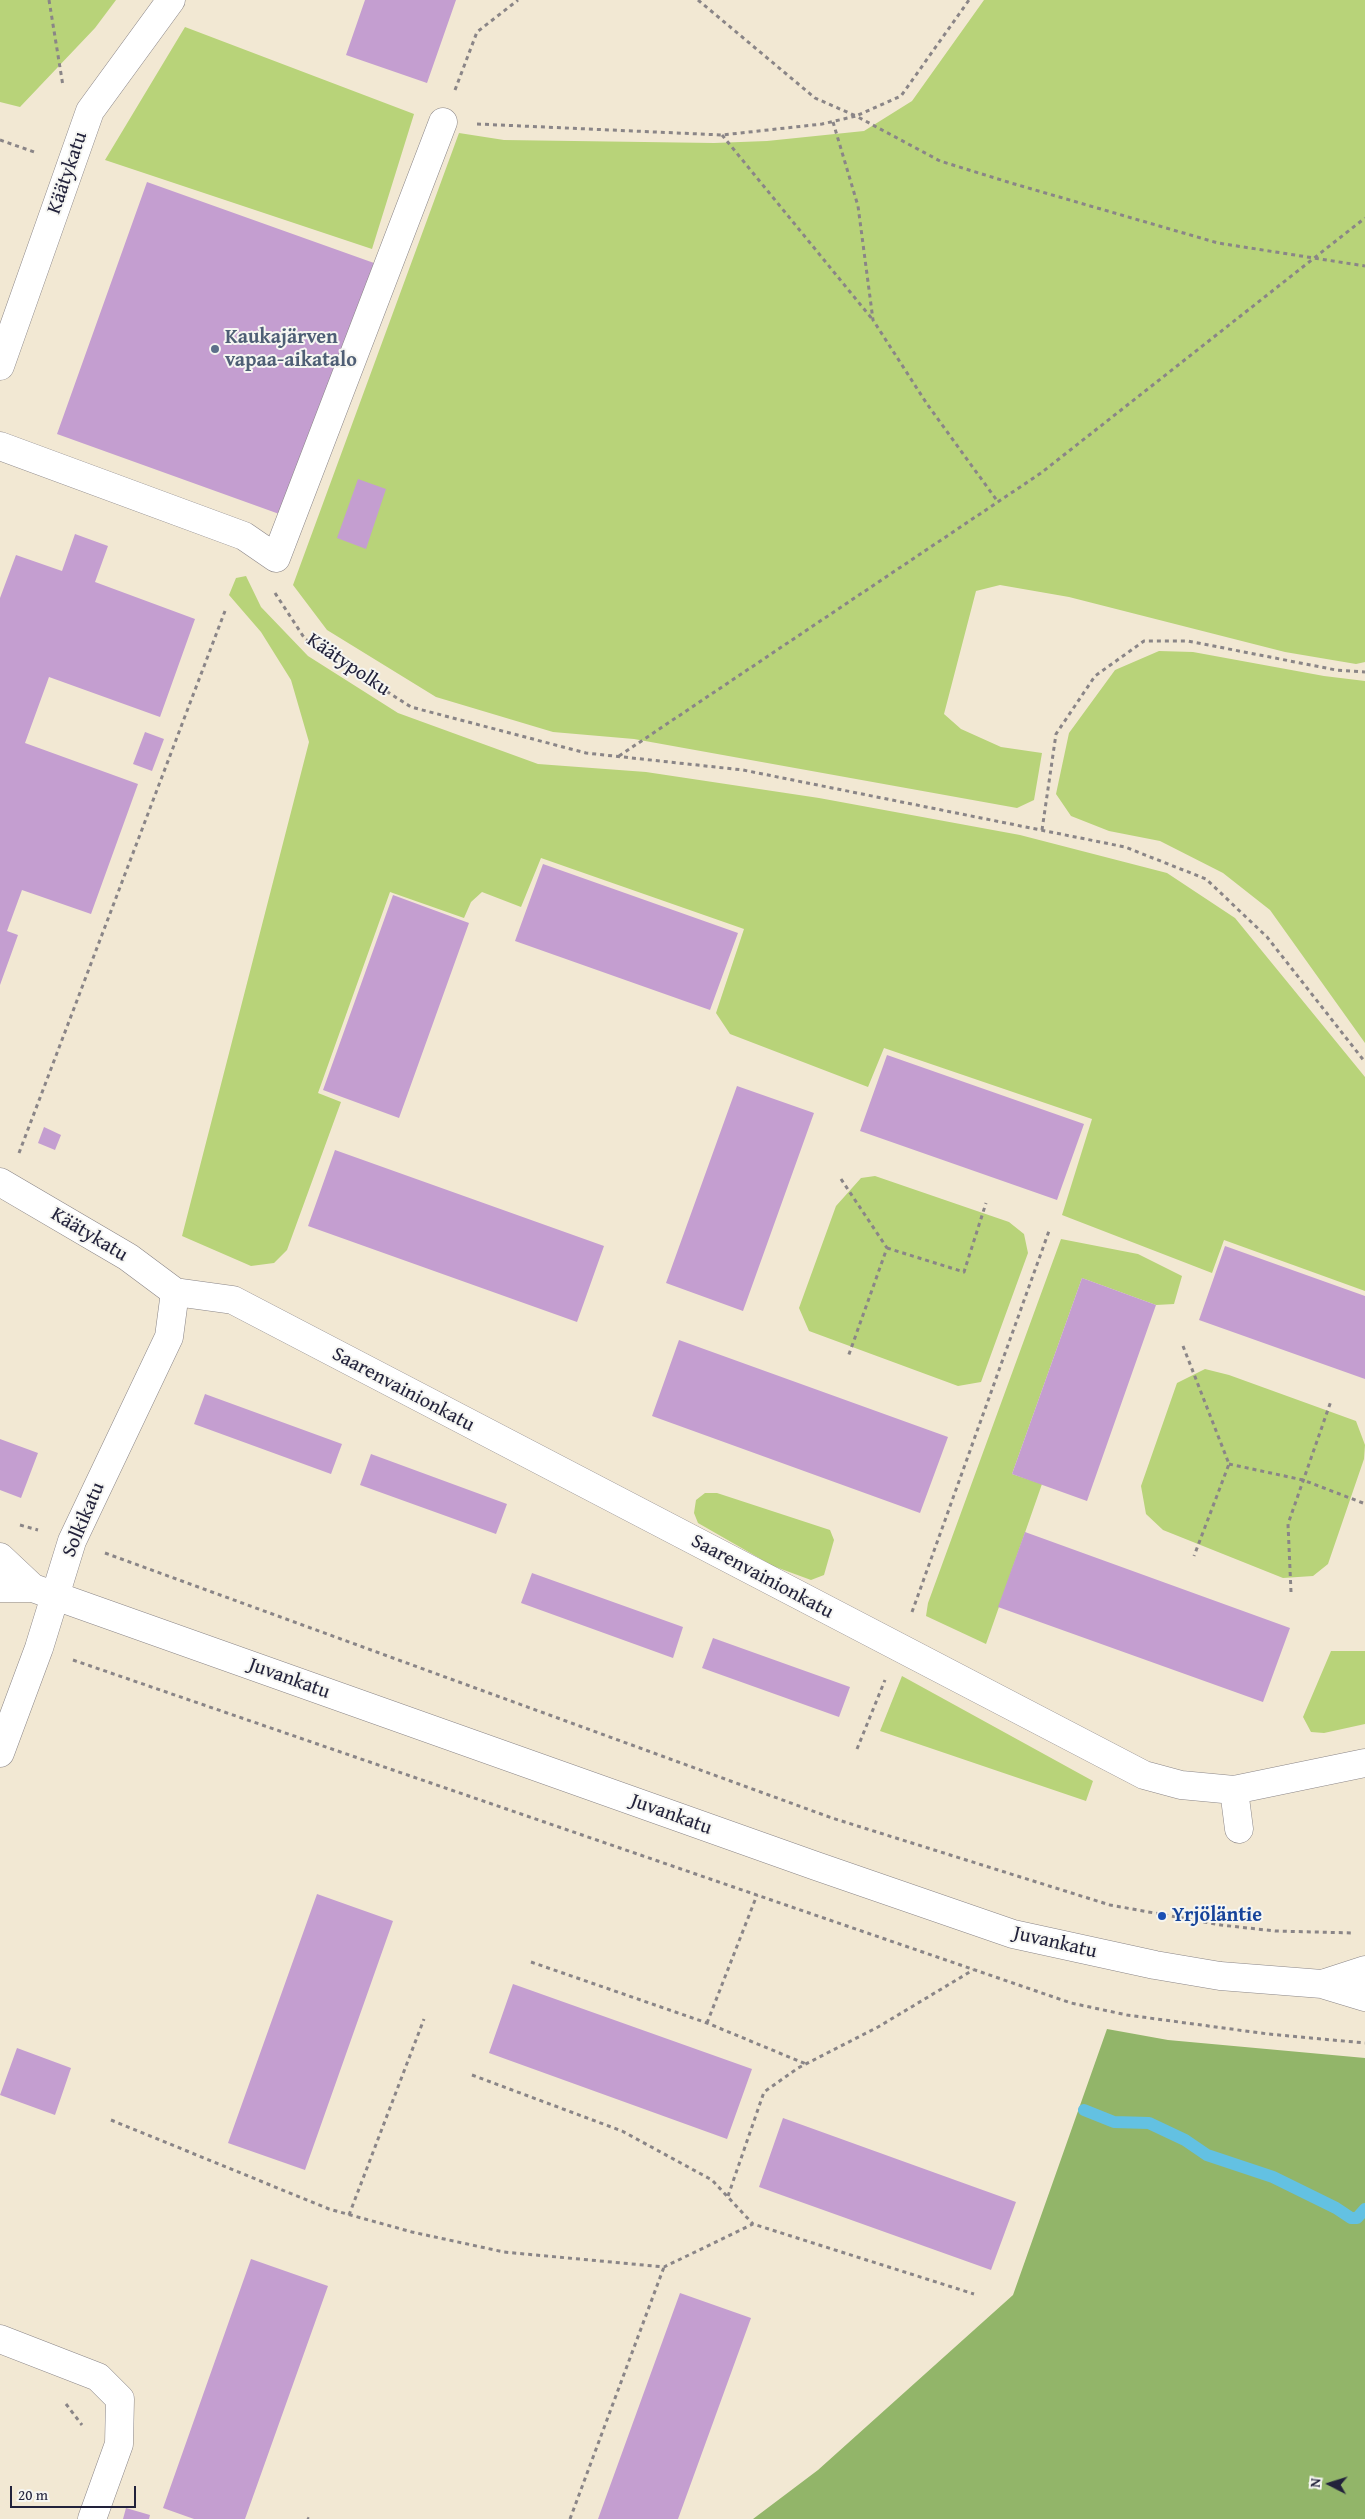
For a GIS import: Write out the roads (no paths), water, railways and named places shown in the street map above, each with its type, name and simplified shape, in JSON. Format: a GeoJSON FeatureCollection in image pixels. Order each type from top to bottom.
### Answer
{"type":"FeatureCollection","features":[{"type":"Feature","properties":{"kind":"street","name":"Käätykatu"},"geometry":{"type":"LineString","coordinates":[[0,366],[90,111],[171,0]]}},
{"type":"Feature","properties":{"kind":"street"},"geometry":{"type":"LineString","coordinates":[[0,446],[244,536],[276,558],[443,122]]}},
{"type":"Feature","properties":{"kind":"street","name":"Käätykatu"},"geometry":{"type":"LineString","coordinates":[[3,1184],[128,1257],[176,1292]]}},
{"type":"Feature","properties":{"kind":"street","name":"Solkikatu"},"geometry":{"type":"LineString","coordinates":[[0,1753],[39,1648],[44,1592],[72,1541],[169,1337],[176,1292]]}},
{"type":"Feature","properties":{"kind":"street","name":"Saarenvainionkatu"},"geometry":{"type":"LineString","coordinates":[[176,1292],[234,1300],[1144,1775],[1181,1785],[1234,1790],[1365,1763]]}},
{"type":"Feature","properties":{"kind":"street","name":"Juvankatu"},"geometry":{"type":"LineString","coordinates":[[0,1557],[44,1592]]}},
{"type":"Feature","properties":{"kind":"street","name":"Juvankatu"},"geometry":{"type":"LineString","coordinates":[[0,1588],[44,1592],[1013,1934],[1155,1965],[1211,1974],[1322,1984],[1365,1997]]}},
{"type":"Feature","properties":{"kind":"street"},"geometry":{"type":"LineString","coordinates":[[1234,1790],[1239,1829]]}},
{"type":"Feature","properties":{"kind":"street","name":"Juvankatu"},"geometry":{"type":"LineString","coordinates":[[1322,1984],[1365,1970]]}},
{"type":"Feature","properties":{"kind":"street"},"geometry":{"type":"LineString","coordinates":[[0,2339],[98,2378],[120,2399],[119,2444],[92,2519]]}},
{"type":"Feature","properties":{"kind":"waterway"},"geometry":{"type":"LineString","coordinates":[[1084,2110],[1114,2122],[1149,2123],[1185,2140],[1207,2155],[1273,2177],[1336,2208],[1351,2218],[1357,2218],[1365,2209]]}},
{"type":"Feature","properties":{"kind":"place","name":"Kaukajärven vapaa-aikatalo"},"geometry":{"type":"Point","coordinates":[215,349]}},
{"type":"Feature","properties":{"kind":"place","name":"Yrjöläntie"},"geometry":{"type":"Point","coordinates":[1162,1916]}}]}
